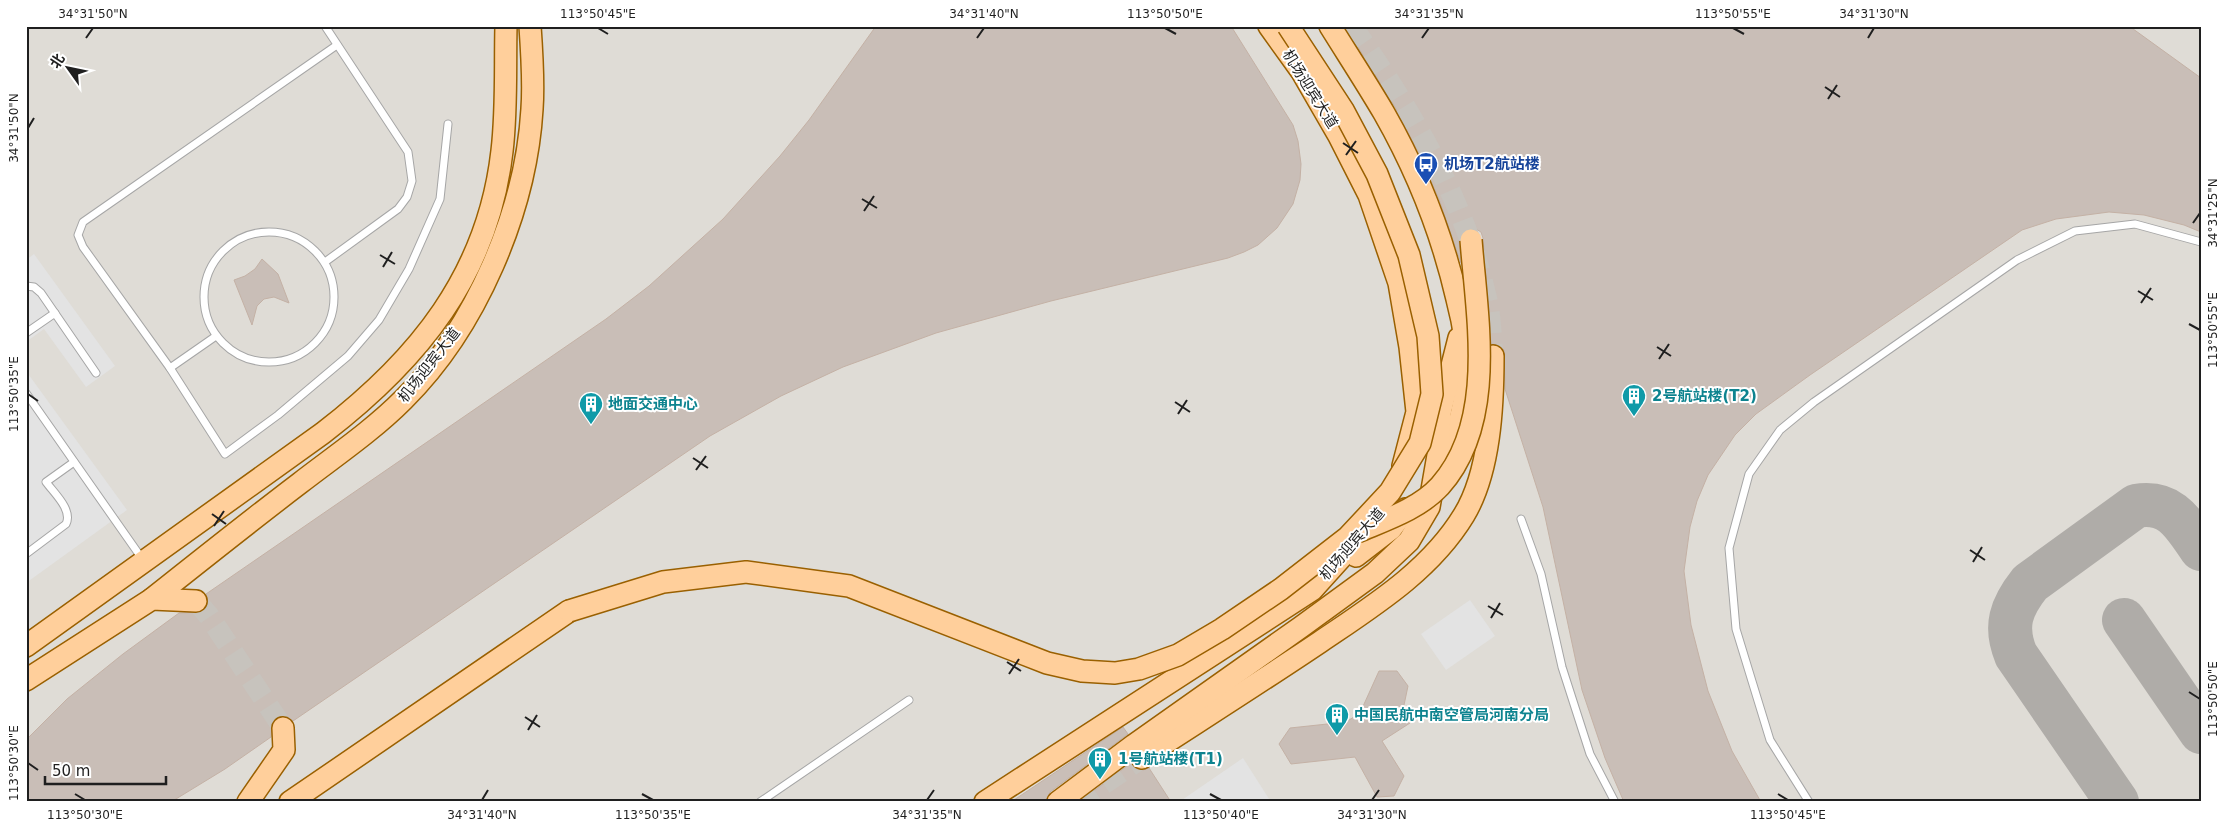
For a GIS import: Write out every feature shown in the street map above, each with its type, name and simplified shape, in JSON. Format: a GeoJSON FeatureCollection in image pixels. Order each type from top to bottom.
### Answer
{"type":"FeatureCollection","features":[{"type":"Feature","properties":{"kind":"main road"},"geometry":{"type":"LineString","coordinates":[[26,646],[358,407],[398,369],[422,342],[468,270],[491,210],[502,151],[506,26]]}},
{"type":"Feature","properties":{"kind":"main road","name":"机场迎宾大道"},"geometry":{"type":"LineString","coordinates":[[26,680],[152,599],[368,431],[404,400],[452,340],[470,311],[497,257],[521,185],[532,109],[530,26]]}},
{"type":"Feature","properties":{"kind":"main road","name":"机场迎宾大道"},"geometry":{"type":"LineString","coordinates":[[985,802],[1312,590],[1382,512],[1403,467],[1417,412],[1400,283],[1369,195],[1335,128],[1302,72],[1269,26]]}},
{"type":"Feature","properties":{"kind":"main road"},"geometry":{"type":"LineString","coordinates":[[290,802],[569,611],[663,582],[746,572],[849,586],[1047,663],[1082,671],[1115,673],[1139,669],[1178,656],[1281,589],[1348,537],[1390,492],[1420,443],[1432,394],[1428,336],[1410,254],[1377,174],[1343,110],[1288,26]]}},
{"type":"Feature","properties":{"kind":"main road"},"geometry":{"type":"LineString","coordinates":[[1058,802],[1134,745],[1301,628],[1375,573],[1409,541],[1429,507],[1451,454],[1467,381],[1463,325],[1439,232],[1416,176],[1384,114],[1330,26]]}},
{"type":"Feature","properties":{"kind":"main road"},"geometry":{"type":"LineString","coordinates":[[1348,537],[1412,507],[1440,487],[1464,452],[1477,398],[1480,359],[1471,240]]}},
{"type":"Feature","properties":{"kind":"main road"},"geometry":{"type":"LineString","coordinates":[[1429,507],[1438,455],[1440,413],[1463,325]]}},
{"type":"Feature","properties":{"kind":"main road"},"geometry":{"type":"LineString","coordinates":[[1410,348],[1440,413]]}},
{"type":"Feature","properties":{"kind":"main road"},"geometry":{"type":"LineString","coordinates":[[1142,758],[1274,673],[1393,592],[1437,553],[1465,515],[1478,486],[1490,418],[1493,356]]}},
{"type":"Feature","properties":{"kind":"main road"},"geometry":{"type":"LineString","coordinates":[[1312,590],[1391,528],[1417,495],[1438,455]]}},
{"type":"Feature","properties":{"kind":"main road"},"geometry":{"type":"LineString","coordinates":[[152,599],[196,601]]}},
{"type":"Feature","properties":{"kind":"main road"},"geometry":{"type":"LineString","coordinates":[[248,802],[284,750],[283,728]]}},
{"type":"Feature","properties":{"kind":"lane"},"geometry":{"type":"LineString","coordinates":[[325,26],[408,152],[412,182],[407,197],[398,209],[325,262]]}},
{"type":"Feature","properties":{"kind":"lane"},"geometry":{"type":"LineString","coordinates":[[337,45],[82,222],[78,235],[83,247],[170,368],[225,454],[278,415],[348,356],[379,320],[409,269],[440,199],[448,124]]}},
{"type":"Feature","properties":{"kind":"lane"},"geometry":{"type":"LineString","coordinates":[[1809,802],[1770,740],[1736,629],[1729,548],[1749,474],[1754,466],[1780,430],[1814,402],[2017,260],[2075,230],[2135,224],[2201,242]]}},
{"type":"Feature","properties":{"kind":"lane"},"geometry":{"type":"LineString","coordinates":[[273,231],[293,235],[312,246],[325,262],[333,281],[335,301],[331,320],[321,338],[306,351],[288,360],[268,363],[248,360],[231,350],[216,336],[207,318],[203,297],[207,276],[217,257],[232,242],[252,234],[273,231]]}},
{"type":"Feature","properties":{"kind":"lane"},"geometry":{"type":"LineString","coordinates":[[26,286],[37,290],[96,372]]}},
{"type":"Feature","properties":{"kind":"lane"},"geometry":{"type":"LineString","coordinates":[[26,333],[55,313]]}},
{"type":"Feature","properties":{"kind":"lane"},"geometry":{"type":"LineString","coordinates":[[170,368],[216,336]]}},
{"type":"Feature","properties":{"kind":"lane"},"geometry":{"type":"LineString","coordinates":[[26,393],[145,562]]}},
{"type":"Feature","properties":{"kind":"lane"},"geometry":{"type":"LineString","coordinates":[[26,554],[66,524],[68,520],[67,512],[46,482],[74,462]]}},
{"type":"Feature","properties":{"kind":"lane"},"geometry":{"type":"LineString","coordinates":[[1521,519],[1541,574],[1562,667],[1590,754],[1615,802]]}},
{"type":"Feature","properties":{"kind":"lane"},"geometry":{"type":"LineString","coordinates":[[760,802],[909,700]]}},
{"type":"Feature","properties":{"kind":"shaded area"},"geometry":{"type":"Polygon","coordinates":[[[26,26],[2201,26],[2201,802],[26,802],[26,26]]]}},
{"type":"Feature","properties":{"kind":"shaded area"},"geometry":{"type":"Polygon","coordinates":[[[34,254],[115,366],[86,387],[44,329],[26,342],[26,260],[34,254]]]}},
{"type":"Feature","properties":{"kind":"shaded area"},"geometry":{"type":"Polygon","coordinates":[[[26,371],[127,510],[26,583],[26,371]]]}},
{"type":"Feature","properties":{"kind":"shaded area"},"geometry":{"type":"Polygon","coordinates":[[[1470,600],[1495,636],[1446,670],[1421,634],[1470,600]]]}},
{"type":"Feature","properties":{"kind":"shaded area"},"geometry":{"type":"Polygon","coordinates":[[[1243,758],[1271,802],[1179,802],[1243,758]]]}},
{"type":"Feature","properties":{"kind":"building","name":"地面交通中心"},"geometry":{"type":"Polygon","coordinates":[[[876,26],[1231,26],[1293,125],[1298,141],[1301,164],[1300,180],[1293,204],[1277,228],[1258,245],[1228,258],[1051,301],[936,333],[843,367],[781,396],[710,436],[293,721],[283,716],[276,718],[272,723],[271,737],[225,769],[171,802],[26,802],[26,740],[67,699],[123,654],[179,613],[202,612],[208,602],[206,594],[606,319],[649,286],[723,219],[780,156],[809,120],[876,26]]]}},
{"type":"Feature","properties":{"kind":"building","name":"2号航站楼(T2)"},"geometry":{"type":"Polygon","coordinates":[[[1345,26],[2129,26],[2201,78],[2201,232],[2184,225],[2144,215],[2109,212],[2056,219],[2022,230],[1756,414],[1735,435],[1708,475],[1697,501],[1690,527],[1684,571],[1691,625],[1708,691],[1732,751],[1761,802],[1624,802],[1605,758],[1582,690],[1543,507],[1505,389],[1504,350],[1499,345],[1491,344],[1481,232],[1469,228],[1463,230],[1459,241],[1461,263],[1439,199],[1418,152],[1395,107],[1345,26]]]}},
{"type":"Feature","properties":{"kind":"building"},"geometry":{"type":"Polygon","coordinates":[[[262,259],[278,274],[289,303],[274,297],[264,299],[257,306],[252,325],[234,280],[245,276],[255,269],[262,259]]]}},
{"type":"Feature","properties":{"kind":"building","name":"中国民航中南空管局河南分局"},"geometry":{"type":"Polygon","coordinates":[[[1379,671],[1397,671],[1408,686],[1404,705],[1410,712],[1410,723],[1382,741],[1404,776],[1394,796],[1377,797],[1355,757],[1291,764],[1279,744],[1290,728],[1346,722],[1360,713],[1379,671]]]}},
{"type":"Feature","properties":{"kind":"building"},"geometry":{"type":"Polygon","coordinates":[[[1123,727],[1128,734],[1050,792],[1046,802],[1011,802],[1123,727]]]}},
{"type":"Feature","properties":{"kind":"building"},"geometry":{"type":"Polygon","coordinates":[[[1131,763],[1137,769],[1149,768],[1171,802],[1079,802],[1131,763]]]}},
{"type":"Feature","properties":{"kind":"taxiway"},"geometry":{"type":"LineString","coordinates":[[2117,802],[2016,655],[2010,635],[2011,617],[2018,600],[2030,583],[2136,506],[2148,505],[2167,510],[2182,522],[2201,549]]}},
{"type":"Feature","properties":{"kind":"taxiway"},"geometry":{"type":"LineString","coordinates":[[2124,620],[2201,732]]}},
{"type":"Feature","properties":{"kind":"tunnel"},"geometry":{"type":"LineString","coordinates":[[1352,26],[1374,57],[1414,122],[1449,189],[1464,224],[1488,303],[1493,356]]}},
{"type":"Feature","properties":{"kind":"tunnel"},"geometry":{"type":"LineString","coordinates":[[196,601],[209,616],[283,728]]}},
{"type":"Feature","properties":{"kind":"tunnel"},"geometry":{"type":"LineString","coordinates":[[1077,802],[1142,758]]}},
{"type":"Feature","properties":{"kind":"place","name":"机场T2航站楼"},"geometry":{"type":"Point","coordinates":[1426,185]}},
{"type":"Feature","properties":{"kind":"place","name":"2号航站楼(T2)"},"geometry":{"type":"Point","coordinates":[1634,417]}},
{"type":"Feature","properties":{"kind":"place","name":"地面交通中心"},"geometry":{"type":"Point","coordinates":[591,425]}},
{"type":"Feature","properties":{"kind":"place","name":"中国民航中南空管局河南分局"},"geometry":{"type":"Point","coordinates":[1337,736]}},
{"type":"Feature","properties":{"kind":"place","name":"1号航站楼(T1)"},"geometry":{"type":"Point","coordinates":[1100,780]}}]}
